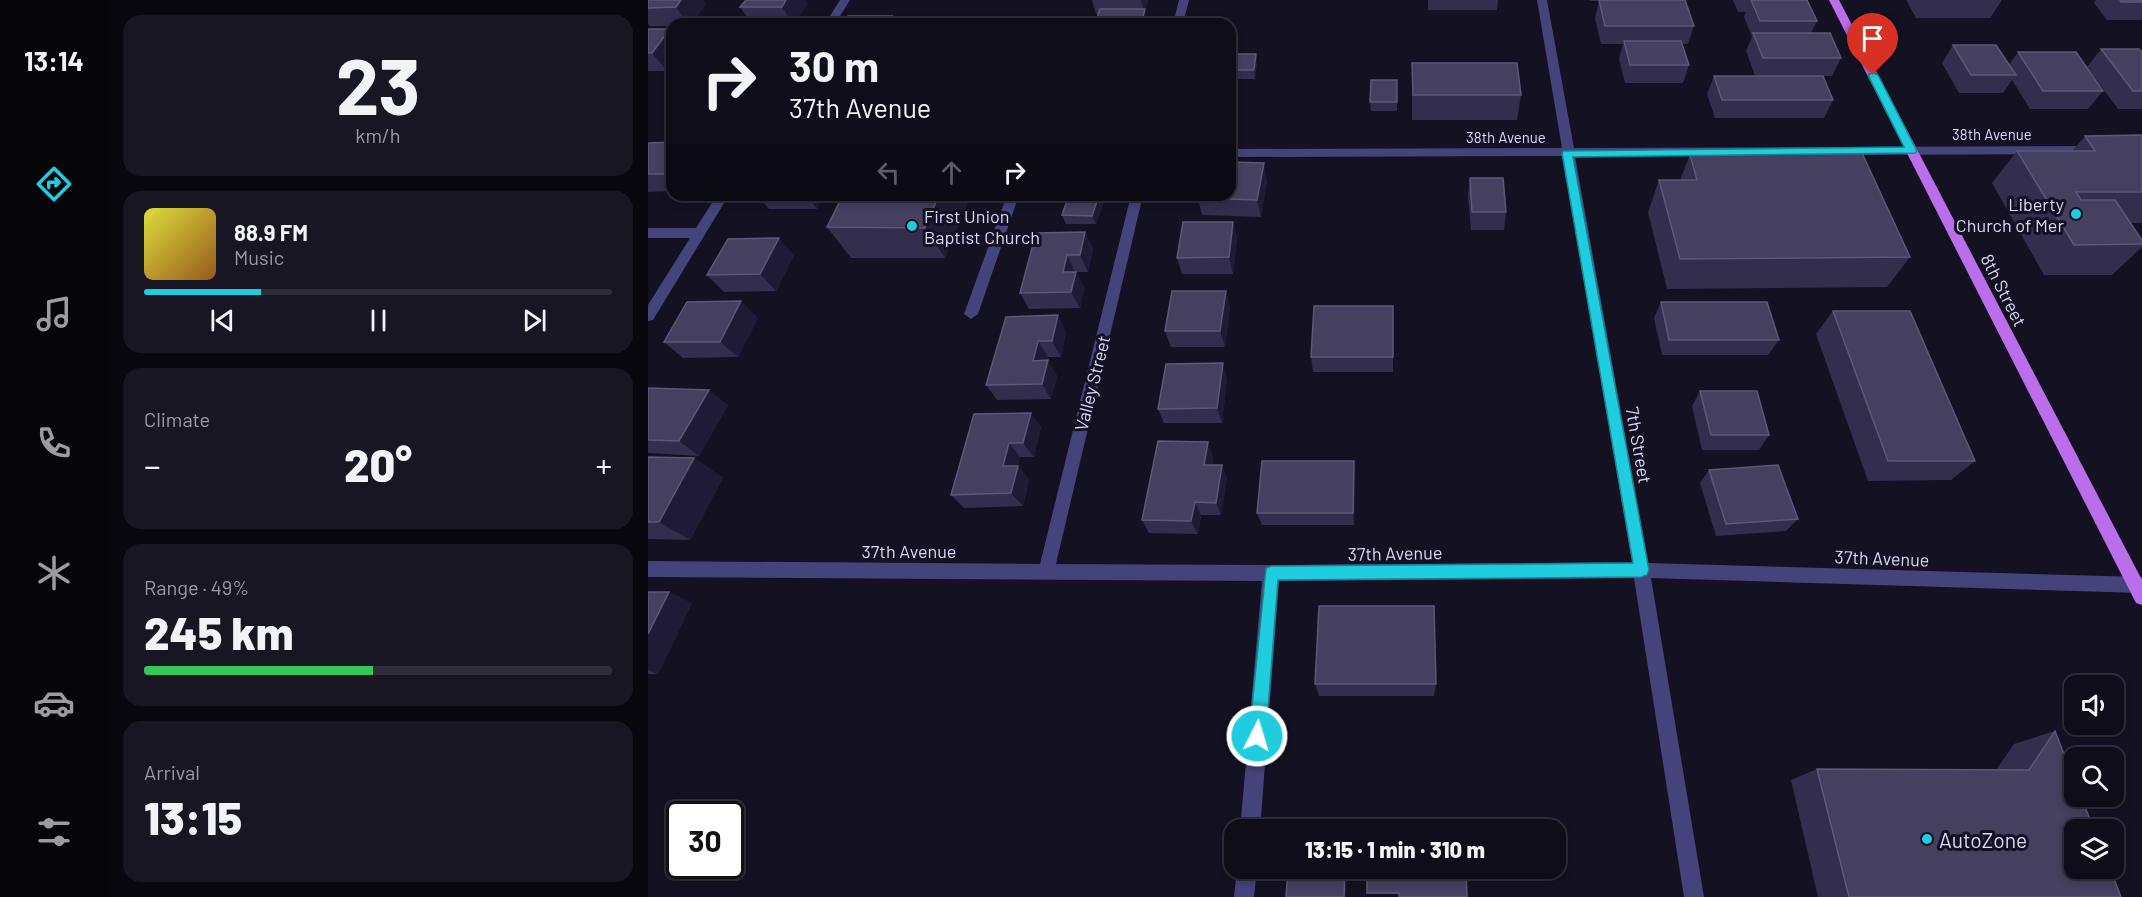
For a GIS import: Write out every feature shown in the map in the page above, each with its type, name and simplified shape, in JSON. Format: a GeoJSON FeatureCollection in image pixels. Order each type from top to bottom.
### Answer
{"type":"FeatureCollection","features":[{"type":"Feature","properties":{"kind":"main road","name":"8th Street"},"geometry":{"type":"LineString","coordinates":[[1834,0],[2140,589]]}},
{"type":"Feature","properties":{"kind":"street"},"geometry":{"type":"LineString","coordinates":[[834,18],[845,0]]}},
{"type":"Feature","properties":{"kind":"street"},"geometry":{"type":"LineString","coordinates":[[1180,18],[1184,0]]}},
{"type":"Feature","properties":{"kind":"street","name":"7th Street"},"geometry":{"type":"LineString","coordinates":[[1542,0],[1641,570],[1694,897]]}},
{"type":"Feature","properties":{"kind":"street","name":"38th Avenue"},"geometry":{"type":"LineString","coordinates":[[1236,153],[2107,150]]}},
{"type":"Feature","properties":{"kind":"street"},"geometry":{"type":"LineString","coordinates":[[648,316],[719,201]]}},
{"type":"Feature","properties":{"kind":"street"},"geometry":{"type":"LineString","coordinates":[[970,314],[1011,201]]}},
{"type":"Feature","properties":{"kind":"street","name":"Valley Street"},"geometry":{"type":"LineString","coordinates":[[1046,571],[1136,201]]}},
{"type":"Feature","properties":{"kind":"street"},"geometry":{"type":"LineString","coordinates":[[648,233],[699,233]]}},
{"type":"Feature","properties":{"kind":"street","name":"37th Avenue"},"geometry":{"type":"LineString","coordinates":[[648,569],[1271,573],[1641,570],[2140,589]]}},
{"type":"Feature","properties":{"kind":"street"},"geometry":{"type":"LineString","coordinates":[[1251,819],[1271,573]]}},
{"type":"Feature","properties":{"kind":"street"},"geometry":{"type":"LineString","coordinates":[[1244,897],[1246,879]]}},
{"type":"Feature","properties":{"kind":"building"},"geometry":{"type":"Polygon","coordinates":[[[648,0],[681,0],[676,7],[648,8],[648,0]]]}},
{"type":"Feature","properties":{"kind":"building"},"geometry":{"type":"Polygon","coordinates":[[[746,0],[786,0],[782,7],[740,7],[746,0]]]}},
{"type":"Feature","properties":{"kind":"building"},"geometry":{"type":"Polygon","coordinates":[[[1599,0],[1685,0],[1694,26],[1605,26],[1599,0]]]}},
{"type":"Feature","properties":{"kind":"building"},"geometry":{"type":"Polygon","coordinates":[[[1751,0],[1807,0],[1817,21],[1760,21],[1751,0]]]}},
{"type":"Feature","properties":{"kind":"building"},"geometry":{"type":"Polygon","coordinates":[[[2120,0],[2142,0],[2142,2],[2121,2],[2120,0]]]}},
{"type":"Feature","properties":{"kind":"building"},"geometry":{"type":"Polygon","coordinates":[[[1100,9],[1145,9],[1143,18],[1097,18],[1100,9]]]}},
{"type":"Feature","properties":{"kind":"building"},"geometry":{"type":"Polygon","coordinates":[[[848,16],[892,16],[891,18],[847,18],[848,16]]]}},
{"type":"Feature","properties":{"kind":"building"},"geometry":{"type":"Polygon","coordinates":[[[648,29],[666,29],[666,34],[652,53],[648,53],[648,29]]]}},
{"type":"Feature","properties":{"kind":"building"},"geometry":{"type":"Polygon","coordinates":[[[1753,33],[1830,33],[1841,58],[1763,58],[1753,33]]]}},
{"type":"Feature","properties":{"kind":"building"},"geometry":{"type":"Polygon","coordinates":[[[1624,41],[1681,41],[1689,65],[1630,65],[1624,41]]]}},
{"type":"Feature","properties":{"kind":"building"},"geometry":{"type":"Polygon","coordinates":[[[1953,45],[1996,45],[2016,75],[1971,75],[1953,45]]]}},
{"type":"Feature","properties":{"kind":"building"},"geometry":{"type":"Polygon","coordinates":[[[2101,49],[2139,49],[2142,52],[2142,91],[2133,91],[2101,49]]]}},
{"type":"Feature","properties":{"kind":"building"},"geometry":{"type":"Polygon","coordinates":[[[2018,52],[2076,52],[2103,91],[2043,91],[2018,52]]]}},
{"type":"Feature","properties":{"kind":"building"},"geometry":{"type":"Polygon","coordinates":[[[1237,54],[1256,54],[1254,70],[1236,70],[1237,54]]]}},
{"type":"Feature","properties":{"kind":"building"},"geometry":{"type":"Polygon","coordinates":[[[1412,63],[1517,63],[1521,95],[1413,95],[1412,63]]]}},
{"type":"Feature","properties":{"kind":"building"},"geometry":{"type":"Polygon","coordinates":[[[1714,76],[1823,76],[1833,100],[1722,100],[1714,76]]]}},
{"type":"Feature","properties":{"kind":"building"},"geometry":{"type":"Polygon","coordinates":[[[1371,80],[1397,80],[1397,102],[1370,102],[1371,80]]]}},
{"type":"Feature","properties":{"kind":"building"},"geometry":{"type":"Polygon","coordinates":[[[2142,135],[2142,192],[2076,192],[2081,200],[2115,200],[2142,240],[2142,244],[2074,245],[2017,151],[2095,151],[2085,136],[2142,135]]]}},
{"type":"Feature","properties":{"kind":"building"},"geometry":{"type":"Polygon","coordinates":[[[666,142],[666,174],[648,174],[648,143],[666,142]]]}},
{"type":"Feature","properties":{"kind":"building"},"geometry":{"type":"Polygon","coordinates":[[[1862,153],[1910,257],[1680,259],[1659,180],[1697,180],[1690,155],[1862,153]]]}},
{"type":"Feature","properties":{"kind":"building"},"geometry":{"type":"Polygon","coordinates":[[[1236,162],[1264,163],[1257,200],[1236,199],[1236,162]]]}},
{"type":"Feature","properties":{"kind":"building"},"geometry":{"type":"Polygon","coordinates":[[[1470,178],[1503,178],[1506,212],[1472,212],[1470,178]]]}},
{"type":"Feature","properties":{"kind":"building"},"geometry":{"type":"Polygon","coordinates":[[[840,201],[936,201],[925,228],[827,227],[840,201]]]}},
{"type":"Feature","properties":{"kind":"building"},"geometry":{"type":"Polygon","coordinates":[[[1067,201],[1097,201],[1092,216],[1062,215],[1067,201]]]}},
{"type":"Feature","properties":{"kind":"building"},"geometry":{"type":"Polygon","coordinates":[[[1183,222],[1233,222],[1229,257],[1177,258],[1183,222]]]}},
{"type":"Feature","properties":{"kind":"building"},"geometry":{"type":"Polygon","coordinates":[[[1085,232],[1080,255],[1067,255],[1063,272],[1076,272],[1071,292],[1020,293],[1036,233],[1085,232]]]}},
{"type":"Feature","properties":{"kind":"building"},"geometry":{"type":"Polygon","coordinates":[[[779,238],[760,274],[707,275],[728,239],[779,238]]]}},
{"type":"Feature","properties":{"kind":"building"},"geometry":{"type":"Polygon","coordinates":[[[1172,291],[1226,291],[1220,331],[1165,331],[1172,291]]]}},
{"type":"Feature","properties":{"kind":"building"},"geometry":{"type":"Polygon","coordinates":[[[741,301],[720,342],[664,342],[687,302],[741,301]]]}},
{"type":"Feature","properties":{"kind":"building"},"geometry":{"type":"Polygon","coordinates":[[[1661,302],[1767,302],[1779,340],[1669,340],[1661,302]]]}},
{"type":"Feature","properties":{"kind":"building"},"geometry":{"type":"Polygon","coordinates":[[[1314,306],[1393,306],[1393,357],[1311,357],[1314,306]]]}},
{"type":"Feature","properties":{"kind":"building"},"geometry":{"type":"Polygon","coordinates":[[[1833,311],[1910,311],[1975,461],[1888,461],[1833,311]]]}},
{"type":"Feature","properties":{"kind":"building"},"geometry":{"type":"Polygon","coordinates":[[[1058,315],[1052,341],[1038,341],[1033,361],[1048,360],[1042,384],[986,385],[1006,317],[1058,315]]]}},
{"type":"Feature","properties":{"kind":"building"},"geometry":{"type":"Polygon","coordinates":[[[1223,363],[1217,408],[1158,409],[1166,364],[1223,363]]]}},
{"type":"Feature","properties":{"kind":"building"},"geometry":{"type":"Polygon","coordinates":[[[648,388],[709,390],[679,441],[648,440],[648,388]]]}},
{"type":"Feature","properties":{"kind":"building"},"geometry":{"type":"Polygon","coordinates":[[[1700,391],[1757,391],[1769,435],[1711,435],[1700,391]]]}},
{"type":"Feature","properties":{"kind":"building"},"geometry":{"type":"Polygon","coordinates":[[[1031,413],[1023,443],[1009,443],[1003,466],[1018,466],[1011,493],[951,495],[974,414],[1031,413]]]}},
{"type":"Feature","properties":{"kind":"building"},"geometry":{"type":"Polygon","coordinates":[[[1158,441],[1208,442],[1204,465],[1222,465],[1216,503],[1195,502],[1191,521],[1142,520],[1158,441]]]}},
{"type":"Feature","properties":{"kind":"building"},"geometry":{"type":"Polygon","coordinates":[[[648,457],[694,458],[659,522],[648,522],[648,457]]]}},
{"type":"Feature","properties":{"kind":"building"},"geometry":{"type":"Polygon","coordinates":[[[1262,461],[1354,461],[1353,513],[1257,513],[1262,461]]]}},
{"type":"Feature","properties":{"kind":"building"},"geometry":{"type":"Polygon","coordinates":[[[1778,465],[1798,519],[1726,524],[1709,470],[1778,465]]]}},
{"type":"Feature","properties":{"kind":"building"},"geometry":{"type":"Polygon","coordinates":[[[648,592],[669,592],[648,634],[648,592]]]}},
{"type":"Feature","properties":{"kind":"building"},"geometry":{"type":"Polygon","coordinates":[[[1319,606],[1434,606],[1436,684],[1315,684],[1319,606]]]}},
{"type":"Feature","properties":{"kind":"building","name":"AutoZone"},"geometry":{"type":"Polygon","coordinates":[[[2055,731],[2064,754],[2064,807],[2085,807],[2090,819],[2064,819],[2064,879],[2114,879],[2121,897],[1849,897],[1817,769],[2029,770],[2055,731]]]}},
{"type":"Feature","properties":{"kind":"building"},"geometry":{"type":"Polygon","coordinates":[[[1287,879],[1345,879],[1344,897],[1286,897],[1287,879]]]}},
{"type":"Feature","properties":{"kind":"building"},"geometry":{"type":"Polygon","coordinates":[[[1367,879],[1466,879],[1467,897],[1399,897],[1399,893],[1367,893],[1367,879]]]}},
{"type":"Feature","properties":{"kind":"place","name":"Liberty Church of Mer"},"geometry":{"type":"Point","coordinates":[2076,214]}},
{"type":"Feature","properties":{"kind":"place","name":"First Union Baptist Church"},"geometry":{"type":"Point","coordinates":[912,226]}},
{"type":"Feature","properties":{"kind":"place","name":"AutoZone"},"geometry":{"type":"Point","coordinates":[1927,839]}},
{"type":"Feature","properties":{"kind":"route"},"geometry":{"type":"LineString","coordinates":[[1257,736],[1271,573],[1641,570],[1567,153],[1911,151],[1873,75]]}}]}
